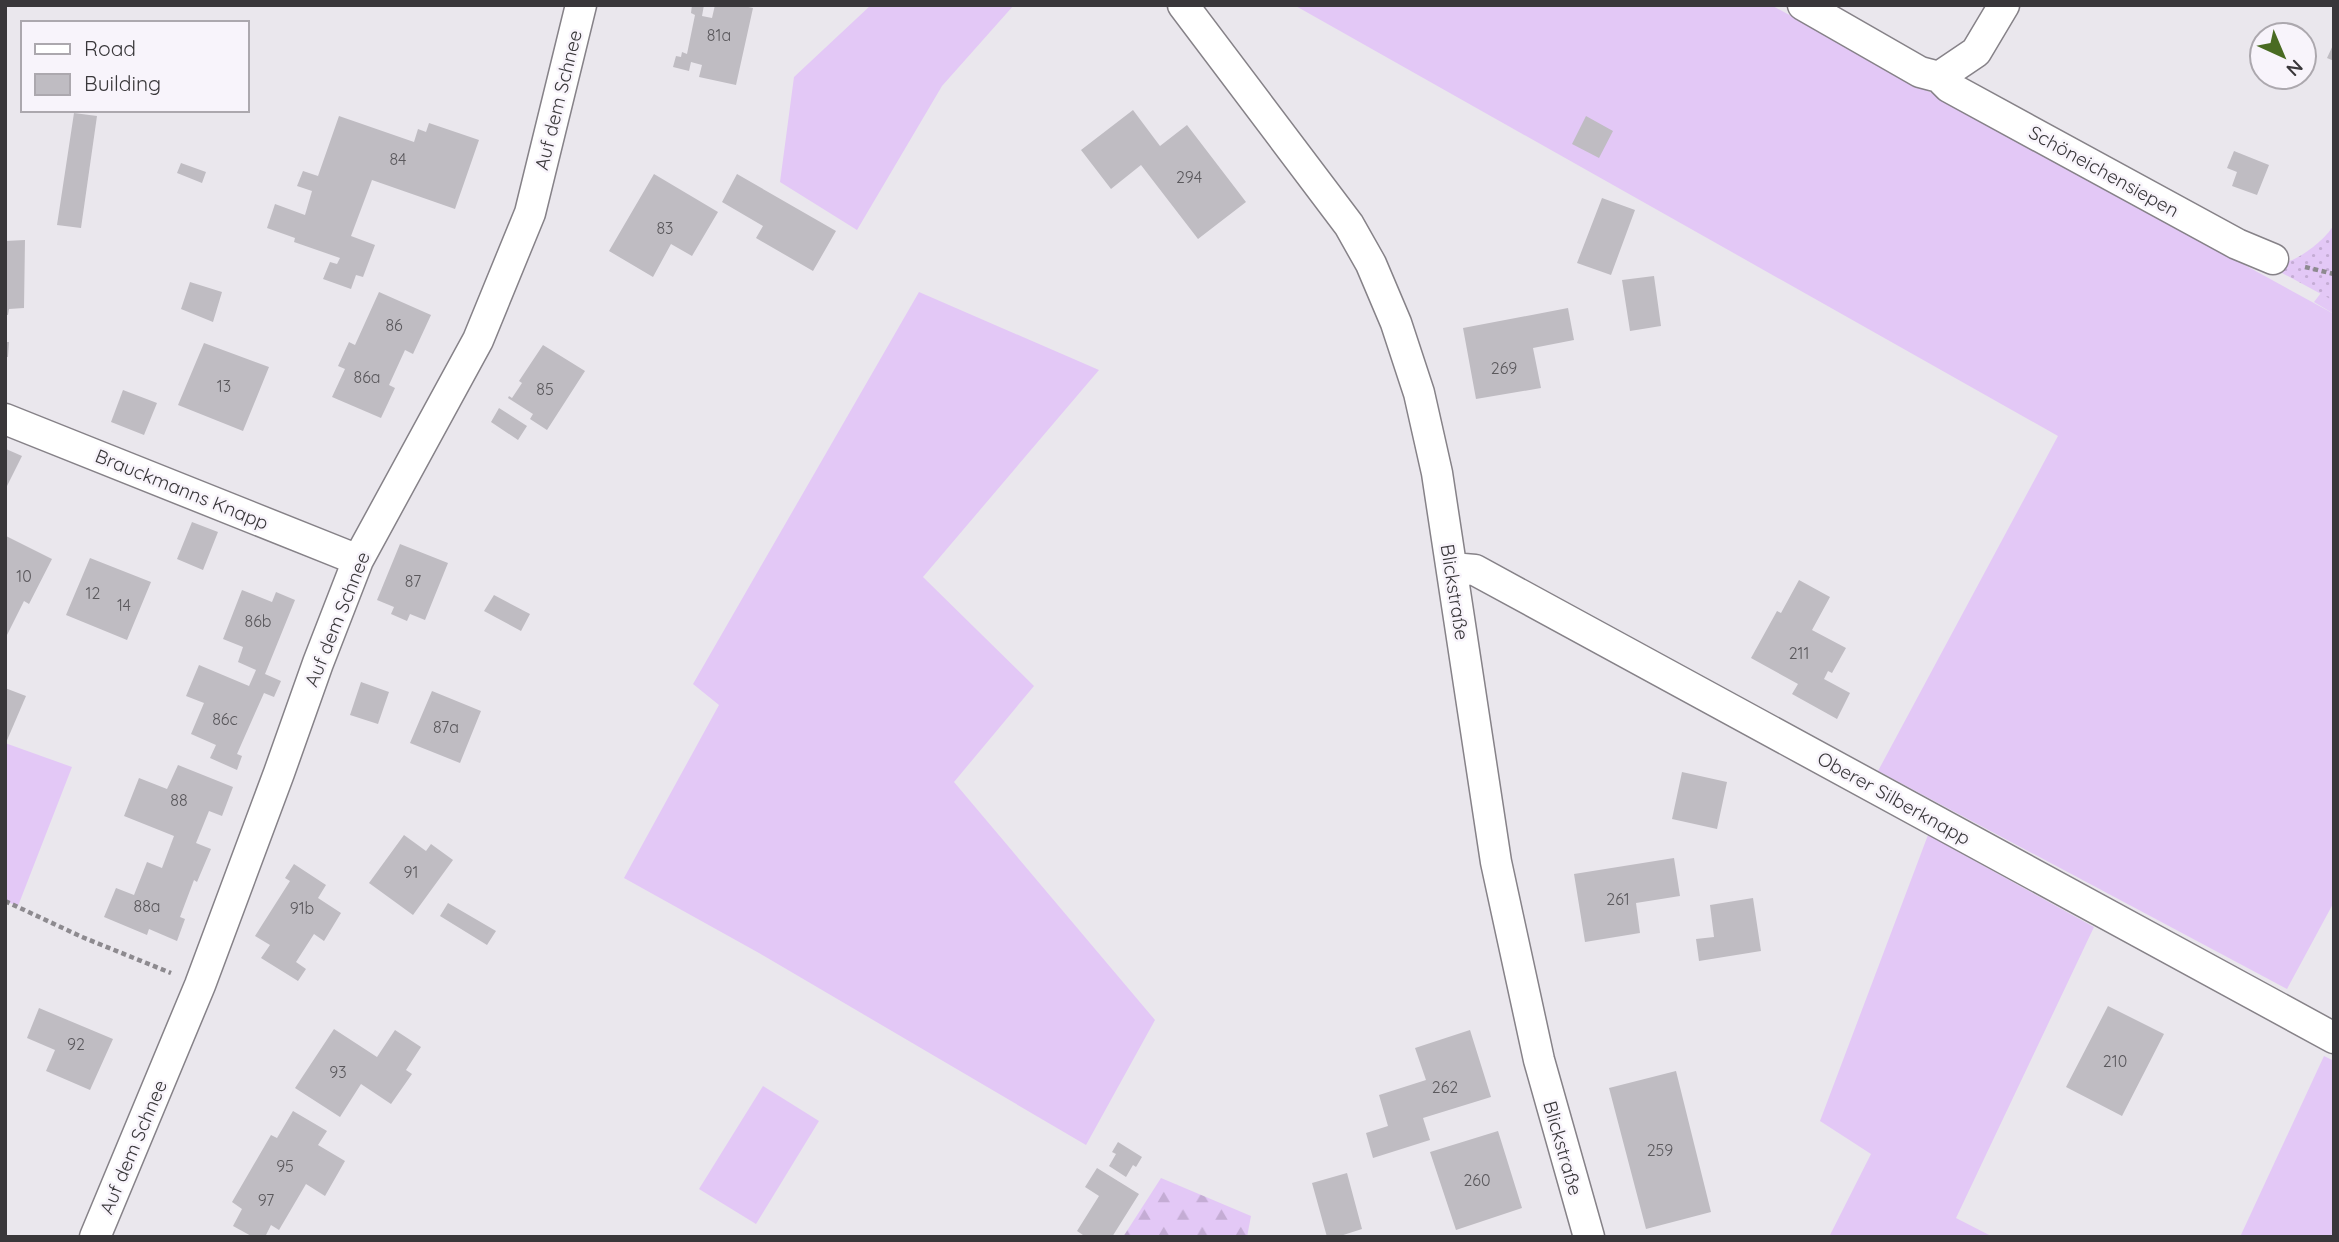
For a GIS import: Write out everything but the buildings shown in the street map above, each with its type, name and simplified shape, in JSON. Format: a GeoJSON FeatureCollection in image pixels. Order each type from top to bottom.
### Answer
{"type":"FeatureCollection","features":[{"type":"Feature","properties":{"kind":"street","name":"Auf dem Schnee"},"geometry":{"type":"LineString","coordinates":[[95,1237],[200,985],[358,560],[478,340],[530,213],[581,5]]}},
{"type":"Feature","properties":{"kind":"street","name":"Blickstraße"},"geometry":{"type":"LineString","coordinates":[[1184,5],[1349,225],[1371,264],[1396,323],[1419,393],[1437,473],[1496,862],[1539,1060],[1589,1237]]}},
{"type":"Feature","properties":{"kind":"street","name":"Schöneichensiepen"},"geometry":{"type":"LineString","coordinates":[[1803,5],[1920,72],[1939,77],[1949,87],[2237,244],[2273,259]]}},
{"type":"Feature","properties":{"kind":"street"},"geometry":{"type":"LineString","coordinates":[[1939,77],[1976,52],[2004,5]]}},
{"type":"Feature","properties":{"kind":"street","name":"Brauckmanns Knapp"},"geometry":{"type":"LineString","coordinates":[[5,419],[358,560]]}},
{"type":"Feature","properties":{"kind":"street","name":"Oberer Silberknapp"},"geometry":{"type":"LineString","coordinates":[[1452,568],[1475,570],[2334,1038]]}},
{"type":"Feature","properties":{"kind":"path"},"geometry":{"type":"LineString","coordinates":[[5,901],[82,937],[200,985]]}},
{"type":"Feature","properties":{"kind":"green space"},"geometry":{"type":"Polygon","coordinates":[[[871,5],[1014,5],[942,86],[857,230],[780,182],[794,77],[871,5]]]}},
{"type":"Feature","properties":{"kind":"green space"},"geometry":{"type":"Polygon","coordinates":[[[1294,5],[1771,5],[2334,314],[2334,902],[2287,989],[1878,771],[2058,436],[1294,5]]]}},
{"type":"Feature","properties":{"kind":"green space"},"geometry":{"type":"Polygon","coordinates":[[[2334,224],[2334,301],[2260,261],[2282,262],[2295,259],[2321,240],[2334,224]]]}},
{"type":"Feature","properties":{"kind":"green space"},"geometry":{"type":"Polygon","coordinates":[[[2334,276],[2334,314],[2314,302],[2334,276]]]}},
{"type":"Feature","properties":{"kind":"green space"},"geometry":{"type":"Polygon","coordinates":[[[919,292],[1099,370],[923,577],[1034,686],[954,782],[1155,1020],[1086,1145],[759,953],[624,878],[719,705],[693,684],[919,292]]]}},
{"type":"Feature","properties":{"kind":"green space"},"geometry":{"type":"Polygon","coordinates":[[[5,743],[72,767],[18,906],[5,901],[5,743]]]}},
{"type":"Feature","properties":{"kind":"green space"},"geometry":{"type":"Polygon","coordinates":[[[1928,835],[2094,927],[1956,1218],[1993,1237],[1829,1237],[1871,1154],[1820,1121],[1928,835]]]}},
{"type":"Feature","properties":{"kind":"green space"},"geometry":{"type":"Polygon","coordinates":[[[2324,1056],[2334,1061],[2334,1237],[2240,1237],[2324,1056]]]}},
{"type":"Feature","properties":{"kind":"green space"},"geometry":{"type":"Polygon","coordinates":[[[763,1086],[819,1121],[756,1224],[699,1189],[763,1086]]]}},
{"type":"Feature","properties":{"kind":"green space"},"geometry":{"type":"Polygon","coordinates":[[[1161,1178],[1251,1216],[1247,1237],[1123,1237],[1161,1178]]]}}]}
